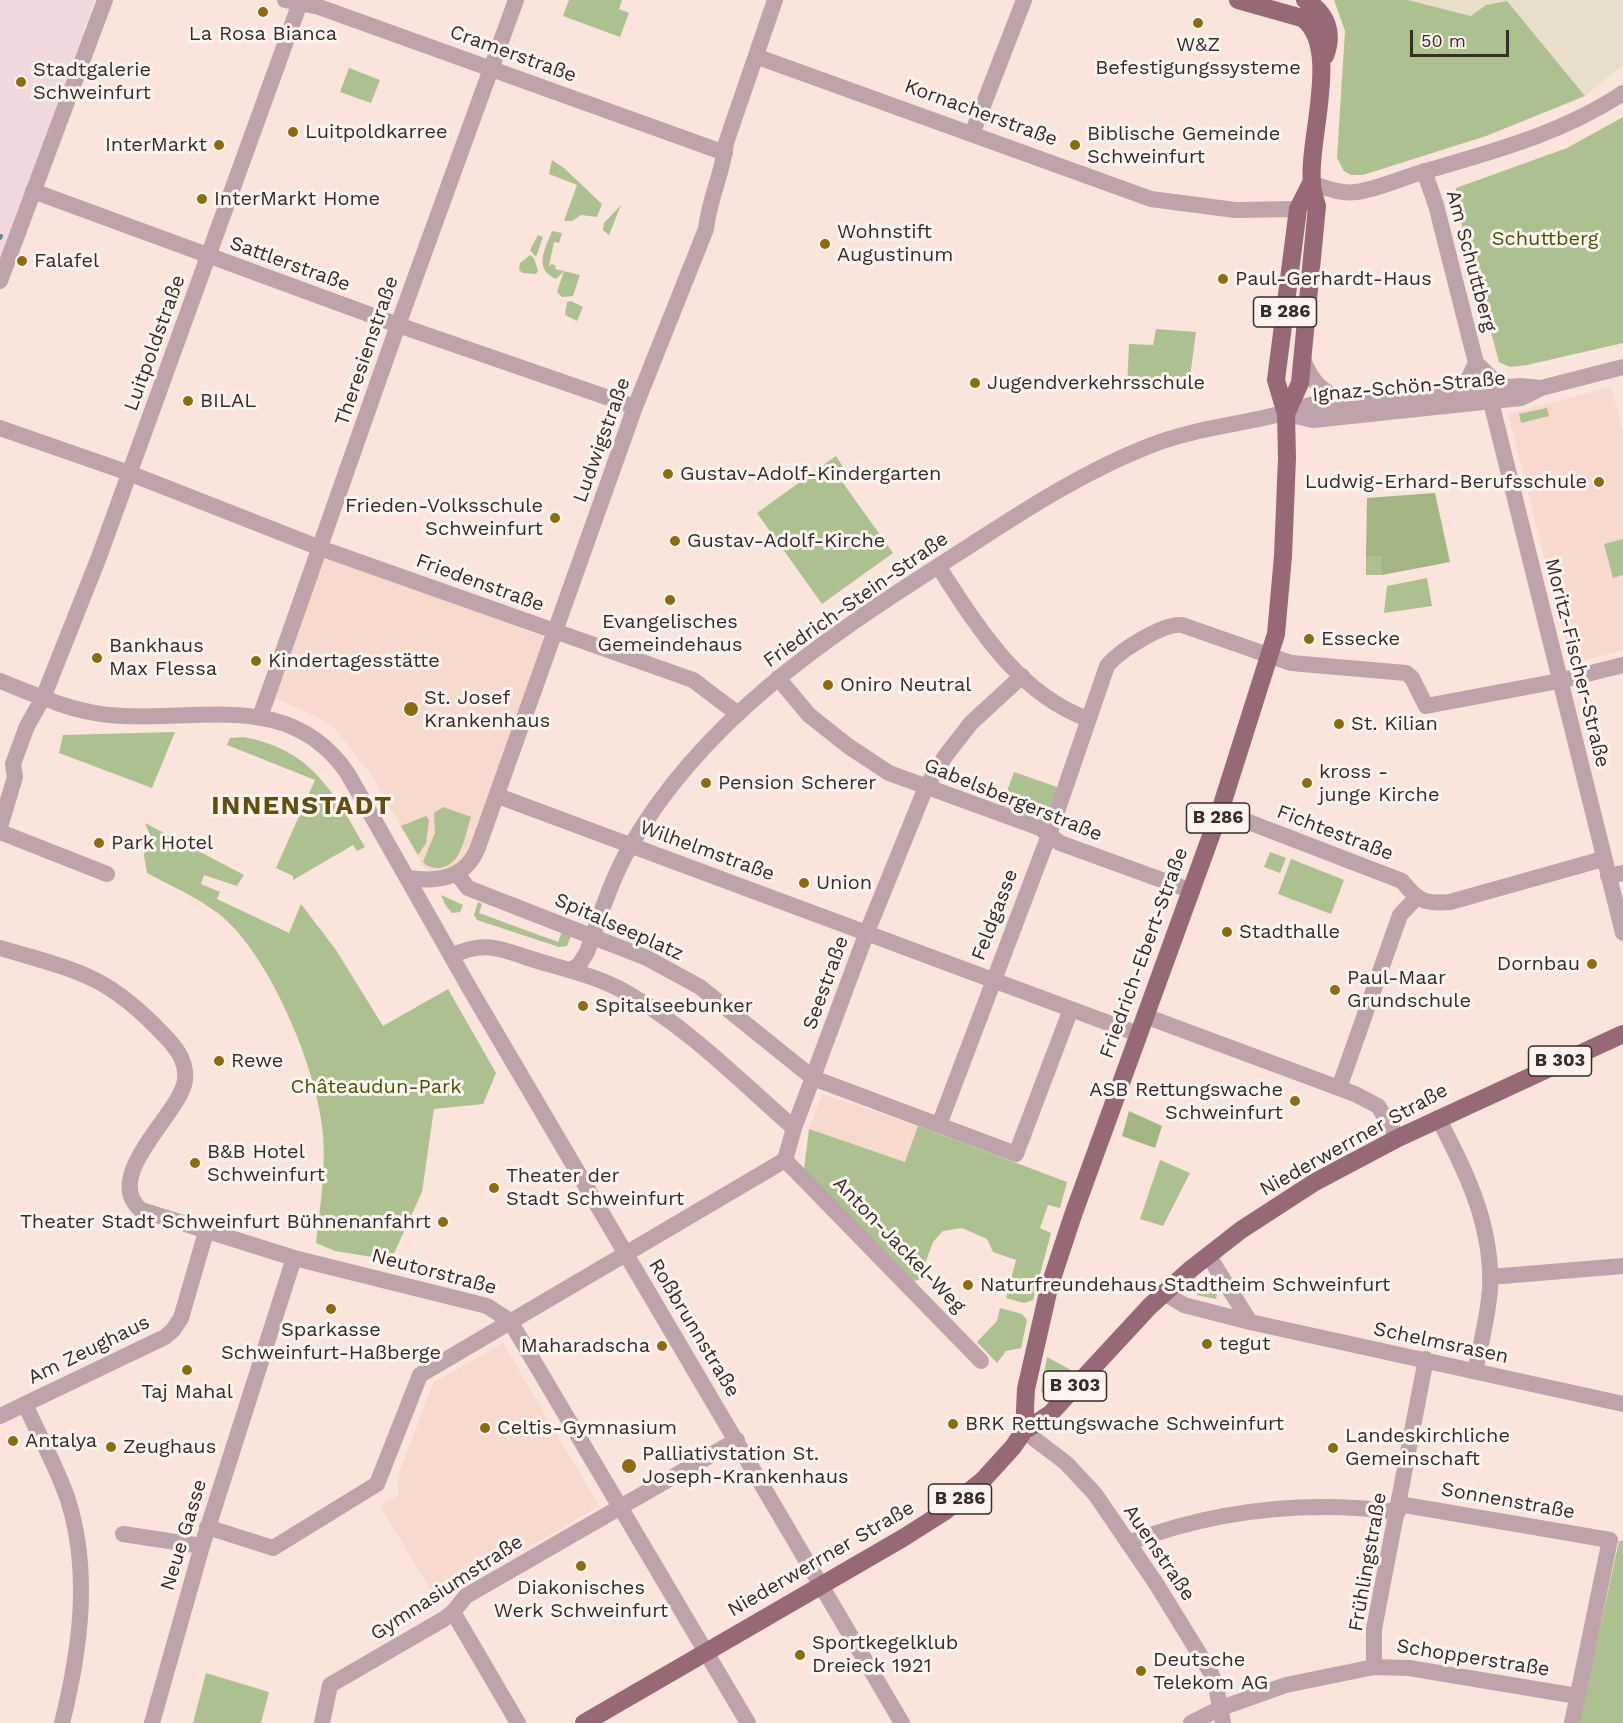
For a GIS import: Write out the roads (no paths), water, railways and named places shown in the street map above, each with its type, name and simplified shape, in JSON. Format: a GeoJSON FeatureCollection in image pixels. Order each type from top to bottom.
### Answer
{"type":"FeatureCollection","features":[{"type":"Feature","properties":{"kind":"main road","name":"B 286"},"geometry":{"type":"LineString","coordinates":[[1238,0],[1305,5],[1318,9],[1329,30],[1329,45],[1321,66],[1311,183],[1317,206],[1302,357],[1298,388],[1286,414]]}},
{"type":"Feature","properties":{"kind":"main road","name":"B 286"},"geometry":{"type":"LineString","coordinates":[[1286,414],[1276,380],[1298,209],[1311,183]]}},
{"type":"Feature","properties":{"kind":"main road","name":"Friedrich-Ebert-Straße"},"geometry":{"type":"LineString","coordinates":[[1024,1431],[1026,1389],[1049,1288],[1138,1035],[1192,891],[1270,657],[1278,623],[1282,583],[1286,414]]}},
{"type":"Feature","properties":{"kind":"main road","name":"Niederwerrner Straße"},"geometry":{"type":"LineString","coordinates":[[584,1723],[944,1512],[983,1480],[1013,1448],[1024,1431],[1050,1414],[1164,1293],[1208,1255],[1275,1207],[1438,1118],[1623,1034]]}},
{"type":"Feature","properties":{"kind":"street"},"geometry":{"type":"LineString","coordinates":[[0,281],[105,0]]}},
{"type":"Feature","properties":{"kind":"street","name":"Theresienstraße"},"geometry":{"type":"LineString","coordinates":[[260,717],[398,325],[516,0]]}},
{"type":"Feature","properties":{"kind":"street","name":"Ludwigstraße"},"geometry":{"type":"LineString","coordinates":[[457,874],[474,857],[498,796],[635,407],[706,229],[709,206],[775,0]]}},
{"type":"Feature","properties":{"kind":"street"},"geometry":{"type":"LineString","coordinates":[[972,134],[1024,0]]}},
{"type":"Feature","properties":{"kind":"street","name":"Cramerstraße"},"geometry":{"type":"LineString","coordinates":[[295,1],[319,7],[491,67],[725,153]]}},
{"type":"Feature","properties":{"kind":"street","name":"Luitpoldstraße"},"geometry":{"type":"LineString","coordinates":[[0,827],[15,777],[6,769],[43,698],[99,557],[209,257],[295,1]]}},
{"type":"Feature","properties":{"kind":"street","name":"Kornacherstraße"},"geometry":{"type":"LineString","coordinates":[[758,57],[1151,199],[1235,210],[1298,209]]}},
{"type":"Feature","properties":{"kind":"street"},"geometry":{"type":"LineString","coordinates":[[1311,183],[1340,192],[1356,192],[1523,142],[1557,129],[1623,93]]}},
{"type":"Feature","properties":{"kind":"street","name":"Am Schuttberg"},"geometry":{"type":"LineString","coordinates":[[1424,171],[1436,205],[1476,363],[1497,383],[1511,388]]}},
{"type":"Feature","properties":{"kind":"street","name":"Sattlerstraße"},"geometry":{"type":"LineString","coordinates":[[33,190],[209,257],[635,407]]}},
{"type":"Feature","properties":{"kind":"street","name":"Ignaz-Schön-Straße"},"geometry":{"type":"LineString","coordinates":[[1302,357],[1307,372],[1320,388],[1337,398],[1362,400]]}},
{"type":"Feature","properties":{"kind":"street","name":"Am Schuttberg"},"geometry":{"type":"LineString","coordinates":[[1457,392],[1465,386],[1476,363]]}},
{"type":"Feature","properties":{"kind":"street","name":"Ignaz-Schön-Straße"},"geometry":{"type":"LineString","coordinates":[[1286,414],[1313,420],[1521,398],[1541,388],[1623,367]]}},
{"type":"Feature","properties":{"kind":"street","name":"Ignaz-Schön-Straße"},"geometry":{"type":"LineString","coordinates":[[1286,414],[1310,405],[1520,386],[1541,388]]}},
{"type":"Feature","properties":{"kind":"street","name":"Moritz-Fischer-Straße"},"geometry":{"type":"LineString","coordinates":[[1491,402],[1603,859],[1616,874],[1623,933]]}},
{"type":"Feature","properties":{"kind":"street","name":"Friedrich-Stein-Straße"},"geometry":{"type":"LineString","coordinates":[[572,969],[584,959],[631,846],[684,770],[738,714],[778,678],[938,566],[1063,487],[1115,461],[1185,435],[1286,414]]}},
{"type":"Feature","properties":{"kind":"street","name":"Friedenstraße"},"geometry":{"type":"LineString","coordinates":[[0,428],[129,474],[320,548],[693,680],[738,714]]}},
{"type":"Feature","properties":{"kind":"street"},"geometry":{"type":"LineString","coordinates":[[938,566],[985,637],[1022,676],[1052,702],[1088,719]]}},
{"type":"Feature","properties":{"kind":"street","name":"Feldgasse"},"geometry":{"type":"LineString","coordinates":[[939,1125],[1049,835],[1107,666],[1114,658],[1165,627],[1182,625],[1291,663],[1406,673],[1412,678],[1426,706],[1559,681]]}},
{"type":"Feature","properties":{"kind":"street"},"geometry":{"type":"LineString","coordinates":[[1559,681],[1623,665]]}},
{"type":"Feature","properties":{"kind":"street","name":"Seestraße"},"geometry":{"type":"LineString","coordinates":[[785,1160],[794,1128],[867,932],[926,787],[946,755],[971,723],[1022,676]]}},
{"type":"Feature","properties":{"kind":"street","name":"Gabelsbergerstraße"},"geometry":{"type":"LineString","coordinates":[[778,678],[809,715],[848,746],[889,773],[1040,828],[1060,843],[1192,891]]}},
{"type":"Feature","properties":{"kind":"street","name":"Roßbrunnstraße"},"geometry":{"type":"LineString","coordinates":[[0,681],[72,708],[111,715],[222,713],[260,717],[316,739],[334,754],[348,774],[451,956],[902,1723]]}},
{"type":"Feature","properties":{"kind":"street","name":"Wilhelmstraße"},"geometry":{"type":"LineString","coordinates":[[498,796],[1138,1035]]}},
{"type":"Feature","properties":{"kind":"street","name":"Fichtestraße"},"geometry":{"type":"LineString","coordinates":[[1220,811],[1402,881],[1424,901]]}},
{"type":"Feature","properties":{"kind":"street"},"geometry":{"type":"LineString","coordinates":[[0,832],[107,874]]}},
{"type":"Feature","properties":{"kind":"street"},"geometry":{"type":"LineString","coordinates":[[1339,1088],[1400,915],[1424,901],[1450,902],[1603,859]]}},
{"type":"Feature","properties":{"kind":"street"},"geometry":{"type":"LineString","coordinates":[[408,878],[429,881],[457,874]]}},
{"type":"Feature","properties":{"kind":"street","name":"Spitalseeplatz"},"geometry":{"type":"LineString","coordinates":[[457,874],[468,888],[594,935],[647,958],[700,987],[813,1078],[1016,1154],[1071,1009]]}},
{"type":"Feature","properties":{"kind":"street"},"geometry":{"type":"LineString","coordinates":[[451,956],[473,946],[481,946],[572,969],[626,992],[666,1018],[794,1128]]}},
{"type":"Feature","properties":{"kind":"street","name":"Neutorstraße"},"geometry":{"type":"LineString","coordinates":[[0,948],[65,966],[106,984],[136,1006],[180,1053],[185,1068],[185,1082],[146,1144],[130,1183],[128,1193],[131,1202],[141,1210],[294,1258],[487,1306],[510,1321],[748,1723]]}},
{"type":"Feature","properties":{"kind":"street"},"geometry":{"type":"LineString","coordinates":[[1145,1016],[1339,1088],[1378,1106],[1398,1138]]}},
{"type":"Feature","properties":{"kind":"street"},"geometry":{"type":"LineString","coordinates":[[1438,1118],[1472,1186],[1486,1239],[1490,1277],[1488,1307],[1475,1371]]}},
{"type":"Feature","properties":{"kind":"street"},"geometry":{"type":"LineString","coordinates":[[207,1527],[273,1548],[366,1491],[377,1484],[420,1375],[785,1160]]}},
{"type":"Feature","properties":{"kind":"street","name":"Anton-Jackel-Weg"},"geometry":{"type":"LineString","coordinates":[[785,1160],[981,1360]]}},
{"type":"Feature","properties":{"kind":"street","name":"Am Zeughaus"},"geometry":{"type":"LineString","coordinates":[[0,1416],[123,1358],[173,1330],[181,1318],[206,1232]]}},
{"type":"Feature","properties":{"kind":"street"},"geometry":{"type":"LineString","coordinates":[[1208,1255],[1250,1322]]}},
{"type":"Feature","properties":{"kind":"street","name":"Neue Gasse"},"geometry":{"type":"LineString","coordinates":[[153,1723],[207,1527],[294,1258]]}},
{"type":"Feature","properties":{"kind":"street"},"geometry":{"type":"LineString","coordinates":[[1490,1277],[1623,1266]]}},
{"type":"Feature","properties":{"kind":"street","name":"Schelmsrasen"},"geometry":{"type":"LineString","coordinates":[[1164,1293],[1184,1305],[1250,1322],[1623,1404]]}},
{"type":"Feature","properties":{"kind":"street","name":"Frühlingstraße"},"geometry":{"type":"LineString","coordinates":[[1374,1667],[1374,1629],[1426,1359]]}},
{"type":"Feature","properties":{"kind":"street"},"geometry":{"type":"LineString","coordinates":[[25,1404],[69,1502],[79,1558],[81,1622],[78,1652],[62,1723]]}},
{"type":"Feature","properties":{"kind":"street","name":"Auenstraße"},"geometry":{"type":"LineString","coordinates":[[1024,1431],[1077,1473],[1128,1543],[1211,1673],[1222,1716]]}},
{"type":"Feature","properties":{"kind":"street","name":"Gymnasiumstraße"},"geometry":{"type":"LineString","coordinates":[[322,1723],[330,1685],[453,1612],[466,1596],[736,1440]]}},
{"type":"Feature","properties":{"kind":"street","name":"Sonnenstraße"},"geometry":{"type":"LineString","coordinates":[[1128,1543],[1192,1523],[1254,1510],[1325,1507],[1398,1508],[1610,1540],[1576,1696]]}},
{"type":"Feature","properties":{"kind":"street"},"geometry":{"type":"LineString","coordinates":[[123,1534],[202,1546]]}},
{"type":"Feature","properties":{"kind":"street"},"geometry":{"type":"LineString","coordinates":[[453,1612],[518,1723]]}},
{"type":"Feature","properties":{"kind":"street","name":"Schopperstraße"},"geometry":{"type":"LineString","coordinates":[[1191,1723],[1222,1716],[1286,1685],[1374,1667],[1409,1668],[1576,1696]]}},
{"type":"Feature","properties":{"kind":"street"},"geometry":{"type":"LineString","coordinates":[[1572,1723],[1576,1696]]}},
{"type":"Feature","properties":{"kind":"place","name":"La Rosa Bianca"},"geometry":{"type":"Point","coordinates":[263,12]}},
{"type":"Feature","properties":{"kind":"place","name":"W&Z Befestigungssysteme"},"geometry":{"type":"Point","coordinates":[1198,23]}},
{"type":"Feature","properties":{"kind":"place","name":"Stadtgalerie Schweinfurt"},"geometry":{"type":"Point","coordinates":[21,82]}},
{"type":"Feature","properties":{"kind":"place","name":"Luitpoldkarree"},"geometry":{"type":"Point","coordinates":[293,132]}},
{"type":"Feature","properties":{"kind":"place","name":"InterMarkt"},"geometry":{"type":"Point","coordinates":[219,145]}},
{"type":"Feature","properties":{"kind":"place","name":"Biblische Gemeinde Schweinfurt"},"geometry":{"type":"Point","coordinates":[1075,145]}},
{"type":"Feature","properties":{"kind":"place","name":"InterMarkt Home"},"geometry":{"type":"Point","coordinates":[202,199]}},
{"type":"Feature","properties":{"kind":"place","name":"Wohnstift Augustinum"},"geometry":{"type":"Point","coordinates":[825,244]}},
{"type":"Feature","properties":{"kind":"place","name":"Falafel"},"geometry":{"type":"Point","coordinates":[22,261]}},
{"type":"Feature","properties":{"kind":"place","name":"Paul-Gerhardt-Haus"},"geometry":{"type":"Point","coordinates":[1223,279]}},
{"type":"Feature","properties":{"kind":"place","name":"Jugendverkehrsschule"},"geometry":{"type":"Point","coordinates":[975,383]}},
{"type":"Feature","properties":{"kind":"place","name":"BILAL"},"geometry":{"type":"Point","coordinates":[188,401]}},
{"type":"Feature","properties":{"kind":"place","name":"Gustav-Adolf-Kindergarten"},"geometry":{"type":"Point","coordinates":[668,474]}},
{"type":"Feature","properties":{"kind":"place","name":"Ludwig-Erhard-Berufsschule"},"geometry":{"type":"Point","coordinates":[1599,482]}},
{"type":"Feature","properties":{"kind":"place","name":"Frieden-Volksschule Schweinfurt"},"geometry":{"type":"Point","coordinates":[555,518]}},
{"type":"Feature","properties":{"kind":"place","name":"Gustav-Adolf-Kirche"},"geometry":{"type":"Point","coordinates":[675,541]}},
{"type":"Feature","properties":{"kind":"place","name":"Evangelisches Gemeindehaus"},"geometry":{"type":"Point","coordinates":[670,600]}},
{"type":"Feature","properties":{"kind":"place","name":"Essecke"},"geometry":{"type":"Point","coordinates":[1309,639]}},
{"type":"Feature","properties":{"kind":"place","name":"Bankhaus Max Flessa"},"geometry":{"type":"Point","coordinates":[97,658]}},
{"type":"Feature","properties":{"kind":"place","name":"Kindertagesstätte"},"geometry":{"type":"Point","coordinates":[256,661]}},
{"type":"Feature","properties":{"kind":"place","name":"Oniro Neutral"},"geometry":{"type":"Point","coordinates":[828,685]}},
{"type":"Feature","properties":{"kind":"place","name":"St. Josef Krankenhaus"},"geometry":{"type":"Point","coordinates":[411,709]}},
{"type":"Feature","properties":{"kind":"place","name":"St. Kilian"},"geometry":{"type":"Point","coordinates":[1339,724]}},
{"type":"Feature","properties":{"kind":"place","name":"Pension Scherer"},"geometry":{"type":"Point","coordinates":[706,783]}},
{"type":"Feature","properties":{"kind":"place","name":"kross - junge Kirche"},"geometry":{"type":"Point","coordinates":[1307,783]}},
{"type":"Feature","properties":{"kind":"place","name":"Park Hotel"},"geometry":{"type":"Point","coordinates":[99,843]}},
{"type":"Feature","properties":{"kind":"place","name":"Union"},"geometry":{"type":"Point","coordinates":[804,883]}},
{"type":"Feature","properties":{"kind":"place","name":"Stadthalle"},"geometry":{"type":"Point","coordinates":[1227,932]}},
{"type":"Feature","properties":{"kind":"place","name":"Dornbau"},"geometry":{"type":"Point","coordinates":[1592,964]}},
{"type":"Feature","properties":{"kind":"place","name":"Paul-Maar Grundschule"},"geometry":{"type":"Point","coordinates":[1335,990]}},
{"type":"Feature","properties":{"kind":"place","name":"Spitalseebunker"},"geometry":{"type":"Point","coordinates":[583,1006]}},
{"type":"Feature","properties":{"kind":"place","name":"Rewe"},"geometry":{"type":"Point","coordinates":[219,1061]}},
{"type":"Feature","properties":{"kind":"place","name":"ASB Rettungswache Schweinfurt"},"geometry":{"type":"Point","coordinates":[1295,1101]}},
{"type":"Feature","properties":{"kind":"place","name":"B&B Hotel Schweinfurt"},"geometry":{"type":"Point","coordinates":[195,1163]}},
{"type":"Feature","properties":{"kind":"place","name":"Theater der Stadt Schweinfurt"},"geometry":{"type":"Point","coordinates":[494,1188]}},
{"type":"Feature","properties":{"kind":"place","name":"Theater Stadt Schweinfurt Bühnenanfahrt"},"geometry":{"type":"Point","coordinates":[443,1222]}},
{"type":"Feature","properties":{"kind":"place","name":"Naturfreundehaus Stadtheim Schweinfurt"},"geometry":{"type":"Point","coordinates":[968,1285]}},
{"type":"Feature","properties":{"kind":"place","name":"Sparkasse Schweinfurt-Haßberge"},"geometry":{"type":"Point","coordinates":[331,1309]}},
{"type":"Feature","properties":{"kind":"place","name":"tegut"},"geometry":{"type":"Point","coordinates":[1207,1344]}},
{"type":"Feature","properties":{"kind":"place","name":"Maharadscha"},"geometry":{"type":"Point","coordinates":[662,1346]}},
{"type":"Feature","properties":{"kind":"place","name":"Taj Mahal"},"geometry":{"type":"Point","coordinates":[187,1370]}},
{"type":"Feature","properties":{"kind":"place","name":"BRK Rettungswache Schweinfurt"},"geometry":{"type":"Point","coordinates":[953,1424]}},
{"type":"Feature","properties":{"kind":"place","name":"Celtis-Gymnasium"},"geometry":{"type":"Point","coordinates":[485,1428]}},
{"type":"Feature","properties":{"kind":"place","name":"Antalya"},"geometry":{"type":"Point","coordinates":[13,1441]}},
{"type":"Feature","properties":{"kind":"place","name":"Zeughaus"},"geometry":{"type":"Point","coordinates":[111,1447]}},
{"type":"Feature","properties":{"kind":"place","name":"Landeskirchliche Gemeinschaft"},"geometry":{"type":"Point","coordinates":[1333,1448]}},
{"type":"Feature","properties":{"kind":"place","name":"Palliativstation St. Joseph-Krankenhaus"},"geometry":{"type":"Point","coordinates":[629,1466]}},
{"type":"Feature","properties":{"kind":"place","name":"Diakonisches Werk Schweinfurt"},"geometry":{"type":"Point","coordinates":[581,1566]}},
{"type":"Feature","properties":{"kind":"place","name":"Sportkegelklub Dreieck 1921"},"geometry":{"type":"Point","coordinates":[800,1655]}},
{"type":"Feature","properties":{"kind":"place","name":"Deutsche Telekom AG"},"geometry":{"type":"Point","coordinates":[1141,1671]}},
{"type":"Feature","properties":{"kind":"district","name":"INNENSTADT"},"geometry":{"type":"Point","coordinates":[302,806]}},
{"type":"Feature","properties":{"kind":"park label","name":"Schuttberg"},"geometry":{"type":"Point","coordinates":[1545,239]}},
{"type":"Feature","properties":{"kind":"park label","name":"Châteaudun-Park"},"geometry":{"type":"Point","coordinates":[376,1087]}}]}
